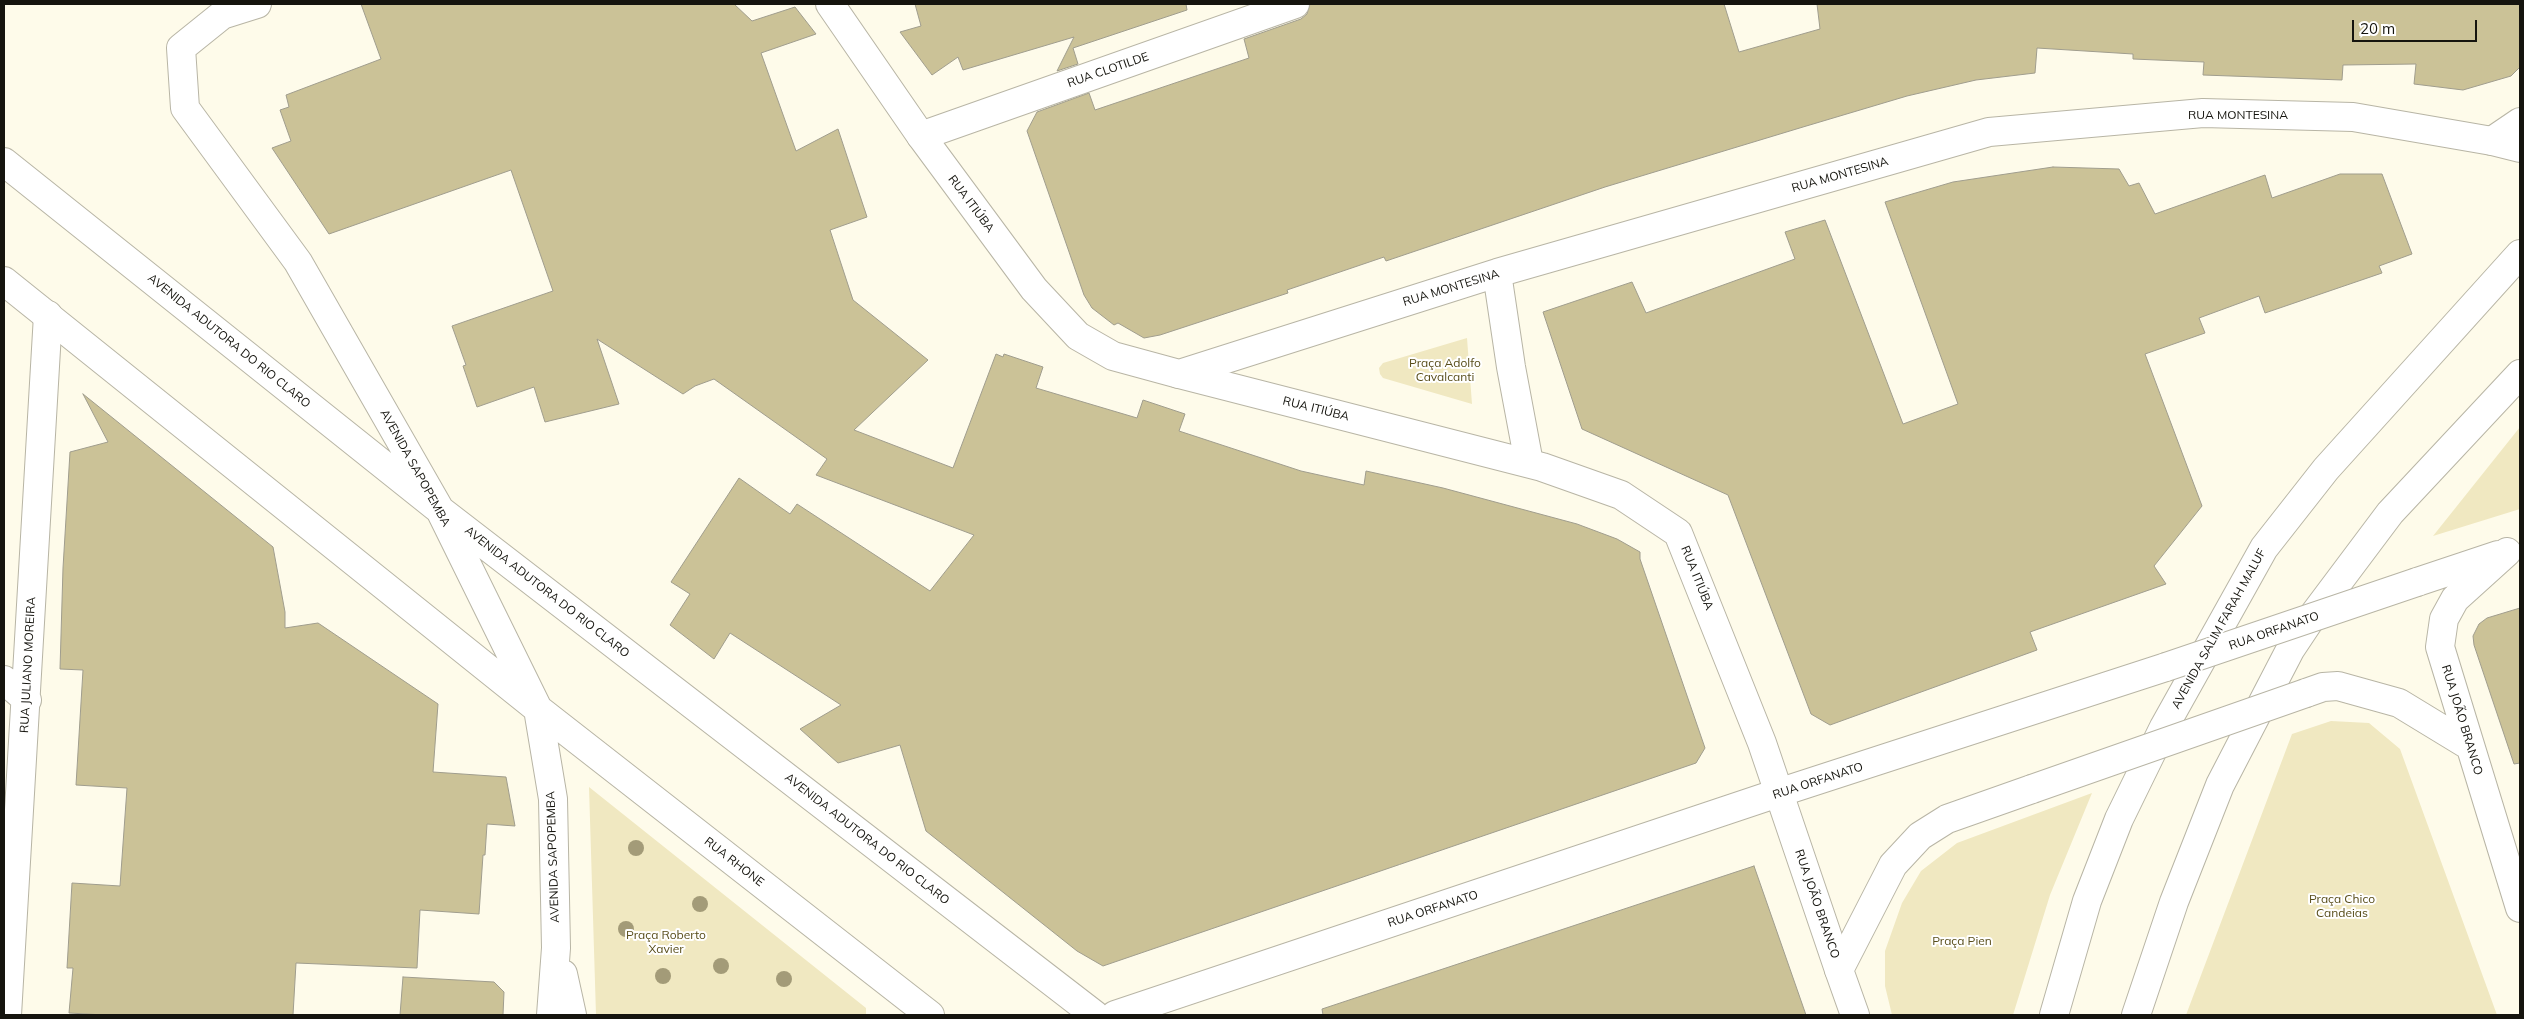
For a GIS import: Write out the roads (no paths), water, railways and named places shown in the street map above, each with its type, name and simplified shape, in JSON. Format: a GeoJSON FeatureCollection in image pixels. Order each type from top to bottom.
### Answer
{"type":"FeatureCollection","features":[{"type":"Feature","properties":{"kind":"main road","name":"AVENIDA SAPOPEMBA"},"geometry":{"type":"LineString","coordinates":[[257,4],[222,15],[181,48],[185,108],[298,262],[440,510],[538,709],[552,799],[556,948],[551,1015]]}},
{"type":"Feature","properties":{"kind":"main road","name":"RUA ITIÚBA"},"geometry":{"type":"LineString","coordinates":[[830,4],[921,136],[1034,289],[1078,336],[1113,356],[1529,463],[1621,495],[1678,533],[1762,743],[1778,793]]}},
{"type":"Feature","properties":{"kind":"main road","name":"RUA CLOTILDE"},"geometry":{"type":"LineString","coordinates":[[921,136],[1295,4]]}},
{"type":"Feature","properties":{"kind":"main road","name":"RUA MONTESINA"},"geometry":{"type":"LineString","coordinates":[[1178,374],[1497,273],[1990,132],[2203,113],[2353,117],[2492,141],[2520,148]]}},
{"type":"Feature","properties":{"kind":"main road"},"geometry":{"type":"LineString","coordinates":[[2492,141],[2520,122]]}},
{"type":"Feature","properties":{"kind":"main road","name":"AVENIDA ADUTORA DO RIO CLARO"},"geometry":{"type":"LineString","coordinates":[[4,162],[440,510],[1095,1015]]}},
{"type":"Feature","properties":{"kind":"main road","name":"AVENIDA SALIM FARAH MALUF"},"geometry":{"type":"LineString","coordinates":[[2054,1015],[2088,901],[2119,819],[2164,727],[2264,548],[2326,469],[2520,254]]}},
{"type":"Feature","properties":{"kind":"main road"},"geometry":{"type":"LineString","coordinates":[[1497,273],[1511,367],[1529,463]]}},
{"type":"Feature","properties":{"kind":"main road"},"geometry":{"type":"LineString","coordinates":[[4,281],[538,709]]}},
{"type":"Feature","properties":{"kind":"main road","name":"RUA JULIANO MOREIRA"},"geometry":{"type":"LineString","coordinates":[[7,1015],[27,700],[48,315]]}},
{"type":"Feature","properties":{"kind":"main road"},"geometry":{"type":"LineString","coordinates":[[2136,1015],[2174,902],[2220,785],[2290,650],[2312,616],[2390,513],[2520,374]]}},
{"type":"Feature","properties":{"kind":"main road","name":"RUA ORFANATO"},"geometry":{"type":"LineString","coordinates":[[1115,1015],[1778,793],[2166,667],[2513,550]]}},
{"type":"Feature","properties":{"kind":"main road","name":"RUA JOÃO BRANCO"},"geometry":{"type":"LineString","coordinates":[[2513,550],[2455,599],[2444,618],[2440,648],[2468,745],[2520,908]]}},
{"type":"Feature","properties":{"kind":"main road"},"geometry":{"type":"LineString","coordinates":[[4,680],[27,700]]}},
{"type":"Feature","properties":{"kind":"main road"},"geometry":{"type":"LineString","coordinates":[[1839,970],[1893,865],[1920,836],[1947,818],[2323,687],[2338,686],[2400,703],[2468,745]]}},
{"type":"Feature","properties":{"kind":"main road","name":"RUA RHONE"},"geometry":{"type":"LineString","coordinates":[[538,709],[930,1015]]}},
{"type":"Feature","properties":{"kind":"main road","name":"RUA JOÃO BRANCO"},"geometry":{"type":"LineString","coordinates":[[1778,793],[1855,1015]]}},
{"type":"Feature","properties":{"kind":"main road"},"geometry":{"type":"LineString","coordinates":[[556,948],[572,1015]]}},
{"type":"Feature","properties":{"kind":"park label","name":"Praça Adolfo Cavalcanti"},"geometry":{"type":"Point","coordinates":[1445,370]}},
{"type":"Feature","properties":{"kind":"park label","name":"Praça Chico Candeias"},"geometry":{"type":"Point","coordinates":[2342,906]}},
{"type":"Feature","properties":{"kind":"park label","name":"Praça Pien"},"geometry":{"type":"Point","coordinates":[1962,941]}},
{"type":"Feature","properties":{"kind":"park label","name":"Praça Roberto Xavier"},"geometry":{"type":"Point","coordinates":[666,942]}}]}
